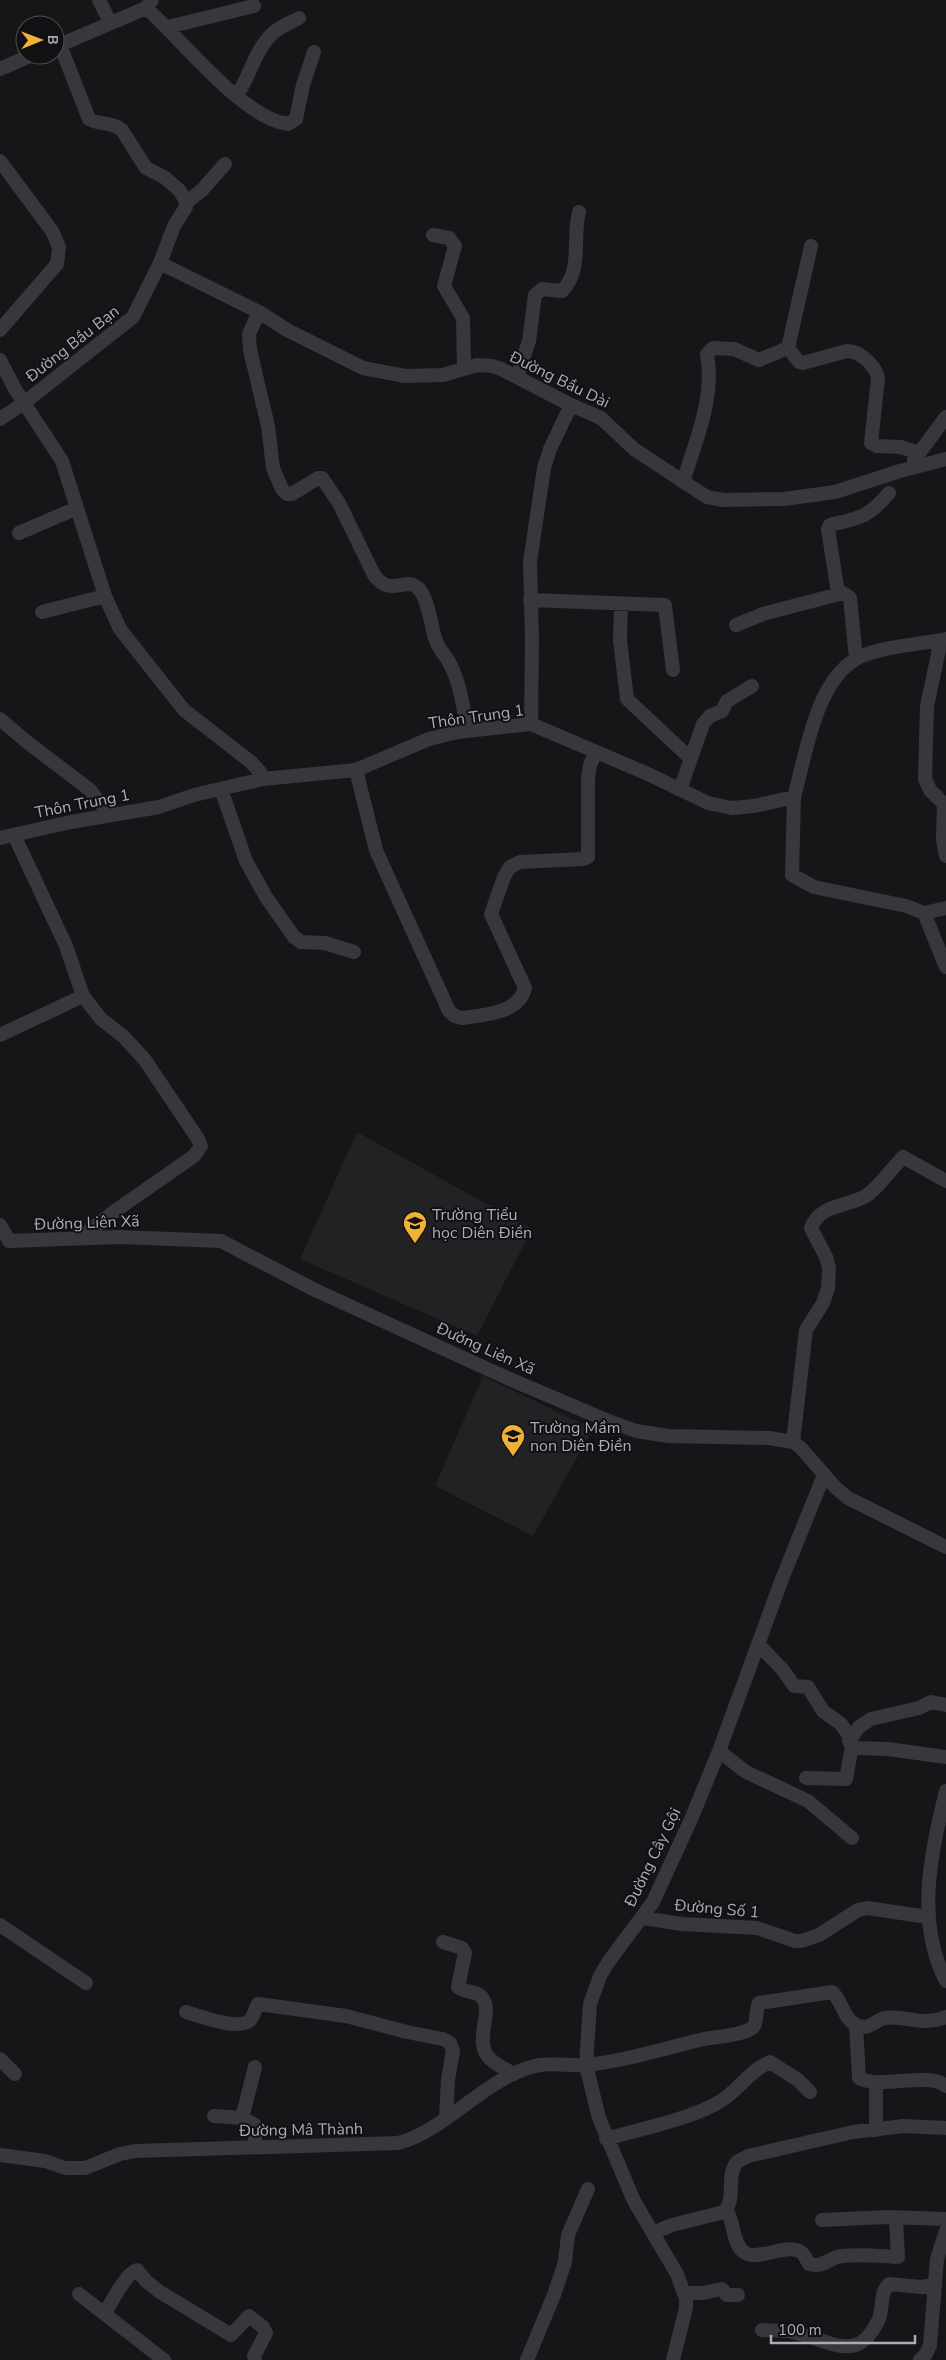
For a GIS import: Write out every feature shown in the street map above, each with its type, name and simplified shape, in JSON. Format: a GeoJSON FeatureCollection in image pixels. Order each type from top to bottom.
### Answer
{"type":"FeatureCollection","features":[{"type":"Feature","properties":{"kind":"street"},"geometry":{"type":"LineString","coordinates":[[99,0],[110,22]]}},
{"type":"Feature","properties":{"kind":"street"},"geometry":{"type":"LineString","coordinates":[[65,42],[149,4],[168,27],[237,95],[269,120],[288,124],[294,121],[314,52]]}},
{"type":"Feature","properties":{"kind":"street"},"geometry":{"type":"LineString","coordinates":[[168,27],[254,6]]}},
{"type":"Feature","properties":{"kind":"street"},"geometry":{"type":"LineString","coordinates":[[237,95],[245,83],[263,45],[272,34],[299,18]]}},
{"type":"Feature","properties":{"kind":"street"},"geometry":{"type":"LineString","coordinates":[[0,69],[15,62]]}},
{"type":"Feature","properties":{"kind":"street"},"geometry":{"type":"LineString","coordinates":[[65,64],[89,119],[96,123],[119,127],[146,168],[164,177],[179,190],[186,203],[202,190],[225,164]]}},
{"type":"Feature","properties":{"kind":"street"},"geometry":{"type":"LineString","coordinates":[[0,161],[52,231],[57,240],[59,254],[57,264],[0,329]]}},
{"type":"Feature","properties":{"kind":"street","name":"Đường Bầu Bạn"},"geometry":{"type":"LineString","coordinates":[[0,419],[24,403],[133,317],[160,263],[174,226],[186,203]]}},
{"type":"Feature","properties":{"kind":"street"},"geometry":{"type":"LineString","coordinates":[[517,377],[529,341],[535,295],[542,289],[562,291],[571,279],[575,268],[576,229],[579,212]]}},
{"type":"Feature","properties":{"kind":"street"},"geometry":{"type":"LineString","coordinates":[[433,235],[449,238],[455,246],[444,286],[463,318],[464,369]]}},
{"type":"Feature","properties":{"kind":"street"},"geometry":{"type":"LineString","coordinates":[[788,348],[811,246]]}},
{"type":"Feature","properties":{"kind":"street","name":"Đường Bầu Dài"},"geometry":{"type":"LineString","coordinates":[[160,263],[259,312],[306,340],[363,368],[391,375],[418,376],[443,375],[477,365],[492,366],[608,422],[634,449],[707,497],[723,500],[784,499],[836,492],[946,459]]}},
{"type":"Feature","properties":{"kind":"street"},"geometry":{"type":"LineString","coordinates":[[259,312],[249,334],[250,350],[268,426],[273,468],[282,489],[287,494],[292,494],[318,478],[322,478],[339,503],[380,584],[389,586],[412,585],[419,589],[433,625],[436,644],[450,664],[457,681],[468,731]]}},
{"type":"Feature","properties":{"kind":"street"},"geometry":{"type":"LineString","coordinates":[[683,482],[709,396],[710,366],[707,354],[709,351],[713,348],[730,348],[759,360],[788,348]]}},
{"type":"Feature","properties":{"kind":"street"},"geometry":{"type":"LineString","coordinates":[[788,348],[799,362],[804,363],[846,351],[854,352],[868,361],[877,373],[878,384],[872,421],[871,443],[876,446],[901,447],[919,453]]}},
{"type":"Feature","properties":{"kind":"street"},"geometry":{"type":"LineString","coordinates":[[0,360],[24,403],[62,461],[105,596],[120,629],[184,710],[251,762],[260,772],[263,779]]}},
{"type":"Feature","properties":{"kind":"street"},"geometry":{"type":"LineString","coordinates":[[531,724],[532,641],[530,562],[544,468],[571,405]]}},
{"type":"Feature","properties":{"kind":"street"},"geometry":{"type":"LineString","coordinates":[[908,469],[946,417]]}},
{"type":"Feature","properties":{"kind":"street"},"geometry":{"type":"LineString","coordinates":[[838,593],[828,529],[830,525],[856,520],[866,515],[889,493]]}},
{"type":"Feature","properties":{"kind":"street"},"geometry":{"type":"LineString","coordinates":[[19,533],[77,508]]}},
{"type":"Feature","properties":{"kind":"street"},"geometry":{"type":"LineString","coordinates":[[736,625],[763,614],[838,593],[850,598],[856,658]]}},
{"type":"Feature","properties":{"kind":"street"},"geometry":{"type":"LineString","coordinates":[[42,612],[105,596]]}},
{"type":"Feature","properties":{"kind":"street"},"geometry":{"type":"LineString","coordinates":[[530,600],[621,604],[652,603],[665,605],[673,670]]}},
{"type":"Feature","properties":{"kind":"street"},"geometry":{"type":"LineString","coordinates":[[621,604],[620,640],[627,699],[690,758]]}},
{"type":"Feature","properties":{"kind":"street"},"geometry":{"type":"LineString","coordinates":[[946,856],[943,840],[944,804],[930,790],[925,779],[927,706],[944,639],[888,649],[856,658],[839,674],[826,693],[808,744],[794,797],[792,875],[814,888],[906,906],[924,913],[946,908]]}},
{"type":"Feature","properties":{"kind":"street"},"geometry":{"type":"LineString","coordinates":[[680,790],[703,724],[710,716],[722,711],[727,701],[752,686]]}},
{"type":"Feature","properties":{"kind":"street"},"geometry":{"type":"LineString","coordinates":[[0,719],[90,790],[110,815]]}},
{"type":"Feature","properties":{"kind":"street","name":"Thôn Trung 1"},"geometry":{"type":"LineString","coordinates":[[0,838],[110,815],[159,807],[194,795],[263,779],[356,770],[429,739],[468,731],[531,724],[708,803],[732,808],[754,806],[794,797]]}},
{"type":"Feature","properties":{"kind":"street"},"geometry":{"type":"LineString","coordinates":[[356,770],[376,850],[449,1011],[455,1016],[462,1018],[512,1006],[522,997],[524,988],[493,920],[492,907],[510,867],[520,862],[583,859],[588,856],[588,778],[590,765],[596,752]]}},
{"type":"Feature","properties":{"kind":"street"},"geometry":{"type":"LineString","coordinates":[[221,789],[246,861],[266,897],[294,937],[301,942],[325,943],[354,952]]}},
{"type":"Feature","properties":{"kind":"street"},"geometry":{"type":"LineString","coordinates":[[14,835],[66,946],[83,996],[101,1019],[124,1037],[145,1060],[201,1146],[194,1156],[81,1237]]}},
{"type":"Feature","properties":{"kind":"street"},"geometry":{"type":"LineString","coordinates":[[924,913],[946,967]]}},
{"type":"Feature","properties":{"kind":"street"},"geometry":{"type":"LineString","coordinates":[[0,1035],[83,996]]}},
{"type":"Feature","properties":{"kind":"street"},"geometry":{"type":"LineString","coordinates":[[944,1541],[870,1510],[848,1498],[824,1475],[801,1448],[793,1442],[806,1330],[823,1303],[828,1288],[829,1268],[826,1257],[811,1228],[814,1219],[824,1211],[865,1197],[903,1158],[946,1181]]}},
{"type":"Feature","properties":{"kind":"street","name":"Đường Liên Xã"},"geometry":{"type":"LineString","coordinates":[[0,1225],[4,1242],[81,1237],[221,1241],[315,1290],[505,1376],[636,1431],[669,1436],[769,1438],[793,1442]]}},
{"type":"Feature","properties":{"kind":"street","name":"Đường Cây Gội"},"geometry":{"type":"LineString","coordinates":[[673,2360],[686,2308],[684,2293],[676,2274],[634,2201],[598,2118],[586,2065],[587,2024],[594,1989],[609,1961],[643,1918],[657,1894],[719,1751],[758,1644],[824,1475]]}},
{"type":"Feature","properties":{"kind":"street"},"geometry":{"type":"LineString","coordinates":[[758,1644],[783,1670],[790,1683],[794,1686],[808,1687],[823,1711],[841,1724],[851,1742]]}},
{"type":"Feature","properties":{"kind":"street"},"geometry":{"type":"LineString","coordinates":[[806,1778],[846,1779],[851,1742],[866,1721],[876,1717],[919,1708],[931,1702],[946,1704]]}},
{"type":"Feature","properties":{"kind":"street"},"geometry":{"type":"LineString","coordinates":[[851,1742],[946,1757]]}},
{"type":"Feature","properties":{"kind":"street"},"geometry":{"type":"LineString","coordinates":[[719,1751],[746,1772],[808,1801],[852,1838]]}},
{"type":"Feature","properties":{"kind":"street"},"geometry":{"type":"LineString","coordinates":[[946,1791],[930,1858],[928,1917],[935,1956],[946,1981]]}},
{"type":"Feature","properties":{"kind":"street","name":"Đường Số 1"},"geometry":{"type":"LineString","coordinates":[[643,1918],[682,1924],[757,1928],[795,1941],[814,1937],[858,1910],[867,1908],[928,1917]]}},
{"type":"Feature","properties":{"kind":"street"},"geometry":{"type":"LineString","coordinates":[[0,1925],[86,1982]]}},
{"type":"Feature","properties":{"kind":"street"},"geometry":{"type":"LineString","coordinates":[[443,1942],[462,1948],[465,1953],[458,1987],[461,1990],[480,1995],[484,2000],[486,2015],[481,2042],[483,2051],[500,2066],[514,2074]]}},
{"type":"Feature","properties":{"kind":"street","name":"Đường Mâ Thành"},"geometry":{"type":"LineString","coordinates":[[0,2155],[45,2161],[65,2168],[85,2168],[120,2154],[136,2151],[360,2146],[398,2143],[418,2136],[514,2074],[528,2068],[542,2065],[586,2065],[654,2053],[752,2029],[759,2004],[832,1992],[838,1996],[849,2020],[856,2025]]}},
{"type":"Feature","properties":{"kind":"street"},"geometry":{"type":"LineString","coordinates":[[186,2012],[223,2022],[244,2023],[251,2019],[258,2004],[346,2016],[443,2039],[450,2043],[453,2051],[448,2080],[446,2117]]}},
{"type":"Feature","properties":{"kind":"street"},"geometry":{"type":"LineString","coordinates":[[946,2017],[925,2022],[886,2018],[864,2027],[856,2025],[859,2078],[865,2081],[876,2082],[920,2081],[942,2083],[946,2086]]}},
{"type":"Feature","properties":{"kind":"street"},"geometry":{"type":"LineString","coordinates":[[0,2059],[15,2074]]}},
{"type":"Feature","properties":{"kind":"street"},"geometry":{"type":"LineString","coordinates":[[606,2139],[707,2109],[728,2096],[770,2062],[798,2080],[810,2092]]}},
{"type":"Feature","properties":{"kind":"street"},"geometry":{"type":"LineString","coordinates":[[242,2118],[255,2067]]}},
{"type":"Feature","properties":{"kind":"street"},"geometry":{"type":"LineString","coordinates":[[876,2082],[876,2130]]}},
{"type":"Feature","properties":{"kind":"street"},"geometry":{"type":"LineString","coordinates":[[214,2116],[242,2118],[255,2125],[255,2147]]}},
{"type":"Feature","properties":{"kind":"street"},"geometry":{"type":"LineString","coordinates":[[896,2218],[898,2257],[844,2256],[833,2258],[827,2263],[816,2266],[809,2264],[803,2253],[796,2250],[750,2256],[742,2252],[736,2239],[731,2217],[726,2210],[732,2174],[737,2162],[748,2156],[853,2132],[904,2126],[945,2125]]}},
{"type":"Feature","properties":{"kind":"street"},"geometry":{"type":"LineString","coordinates":[[526,2360],[554,2295],[565,2262],[568,2235],[588,2189]]}},
{"type":"Feature","properties":{"kind":"street"},"geometry":{"type":"LineString","coordinates":[[653,2233],[672,2225],[719,2214],[726,2210]]}},
{"type":"Feature","properties":{"kind":"street"},"geometry":{"type":"LineString","coordinates":[[822,2220],[946,2219]]}},
{"type":"Feature","properties":{"kind":"street"},"geometry":{"type":"LineString","coordinates":[[920,2360],[926,2354],[930,2345],[937,2259],[946,2230]]}},
{"type":"Feature","properties":{"kind":"street"},"geometry":{"type":"LineString","coordinates":[[105,2313],[124,2282],[132,2272],[137,2270],[146,2281],[160,2292],[231,2334],[249,2316],[255,2320],[266,2333],[254,2356],[255,2360]]}},
{"type":"Feature","properties":{"kind":"street"},"geometry":{"type":"LineString","coordinates":[[762,2330],[792,2332],[820,2339],[830,2344],[856,2345],[864,2340],[878,2322],[883,2290],[888,2284],[915,2287],[935,2285]]}},
{"type":"Feature","properties":{"kind":"street"},"geometry":{"type":"LineString","coordinates":[[684,2293],[703,2293],[722,2289],[726,2295],[738,2295]]}},
{"type":"Feature","properties":{"kind":"street"},"geometry":{"type":"LineString","coordinates":[[79,2294],[164,2360]]}},
{"type":"Feature","properties":{"kind":"shaded area","name":"Trường Tiểu học Diên Điền"},"geometry":{"type":"Polygon","coordinates":[[[357,1132],[532,1229],[477,1336],[300,1259],[357,1132]]]}},
{"type":"Feature","properties":{"kind":"shaded area","name":"Trường Mầm non Diên Điền"},"geometry":{"type":"Polygon","coordinates":[[[483,1376],[593,1429],[533,1536],[435,1486],[483,1376]]]}},
{"type":"Feature","properties":{"kind":"place","name":"Trường Tiểu học Diên Điền"},"geometry":{"type":"Point","coordinates":[415,1244]}},
{"type":"Feature","properties":{"kind":"place","name":"Trường Mầm non Diên Điền"},"geometry":{"type":"Point","coordinates":[513,1457]}}]}
